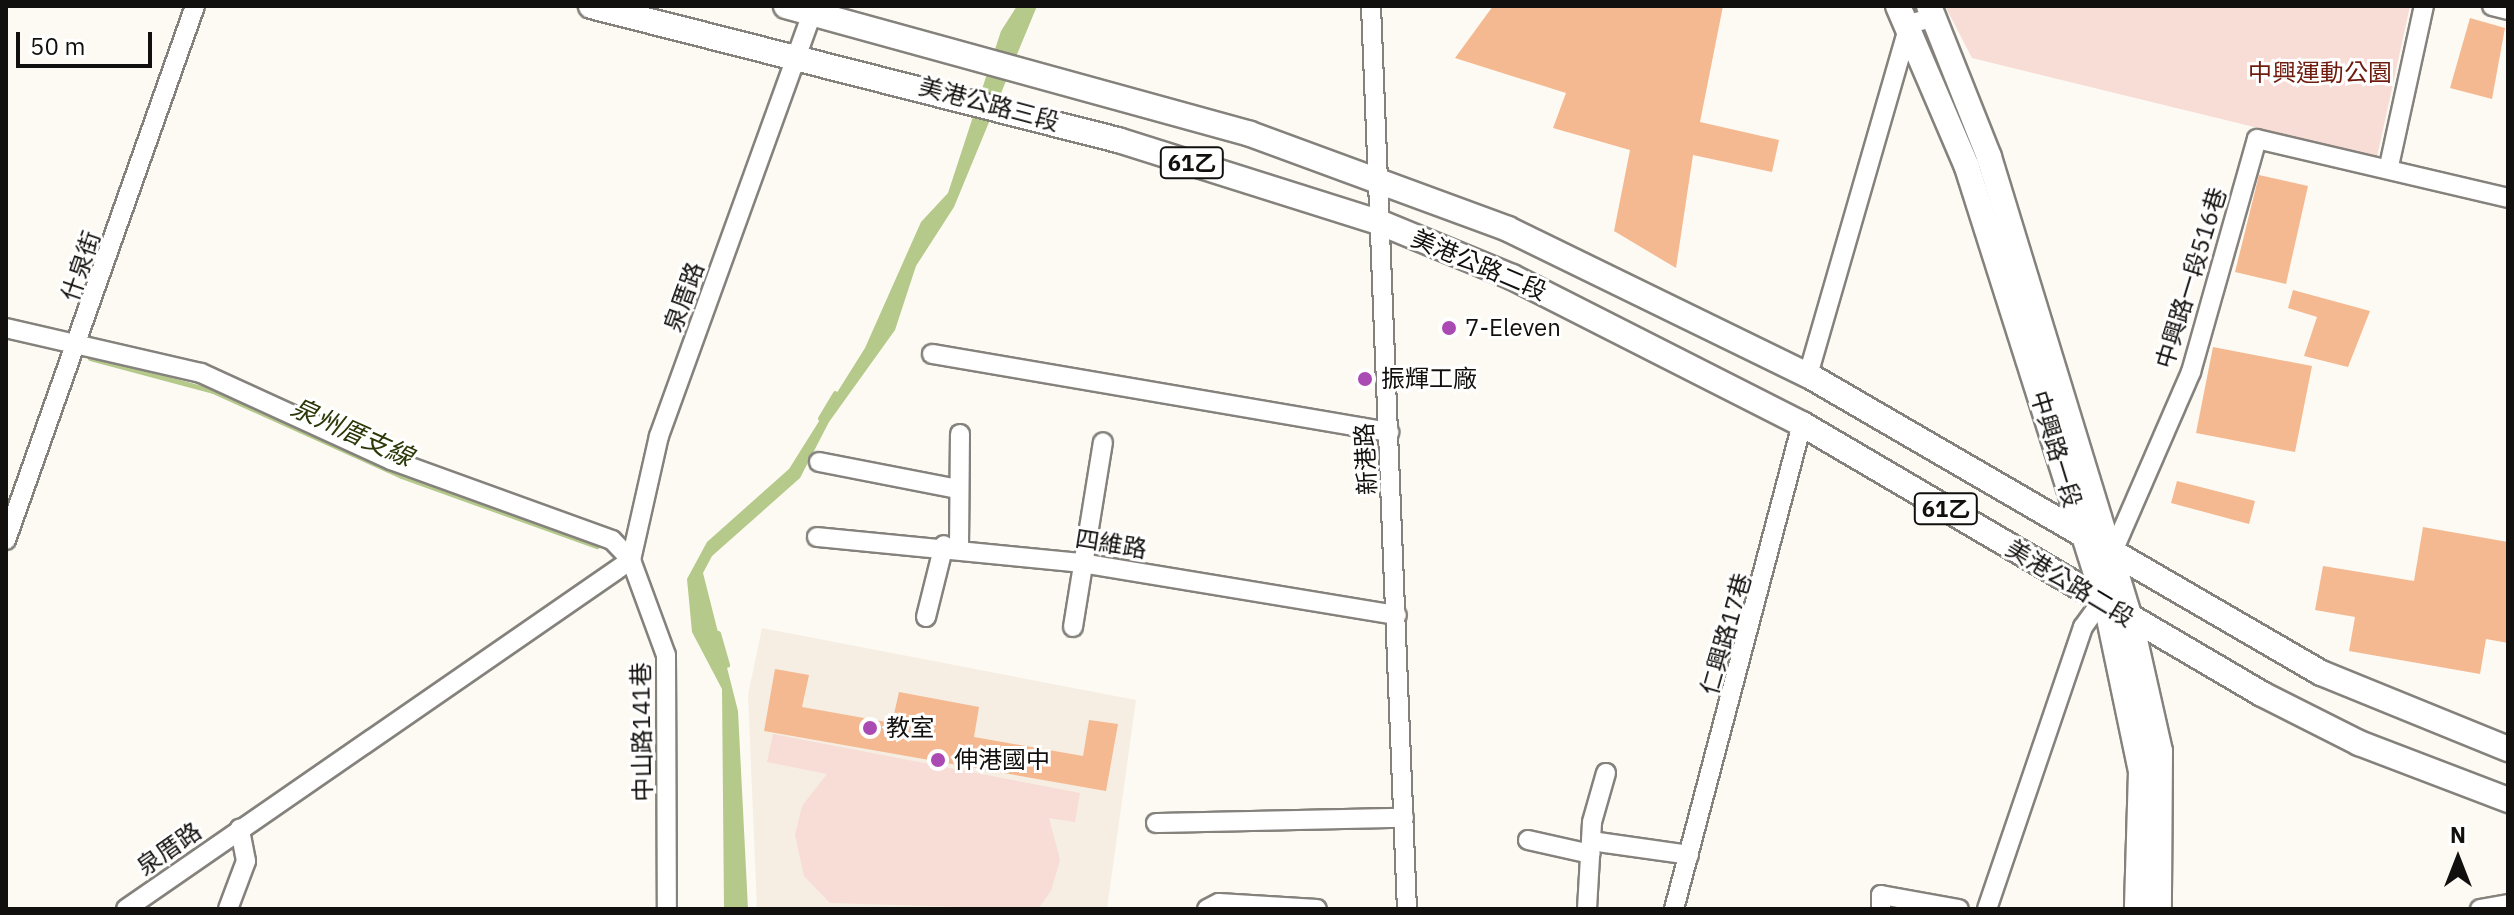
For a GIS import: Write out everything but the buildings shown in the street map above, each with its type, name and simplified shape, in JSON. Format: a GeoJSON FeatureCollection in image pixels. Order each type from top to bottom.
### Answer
{"type":"FeatureCollection","features":[{"type":"Feature","properties":{"kind":"main road","name":"美港公路三段"},"geometry":{"type":"LineString","coordinates":[[591,6],[1002,106],[1381,223]]}},
{"type":"Feature","properties":{"kind":"main road","name":"美港公路三段"},"geometry":{"type":"LineString","coordinates":[[786,6],[814,9],[993,60],[1380,178]]}},
{"type":"Feature","properties":{"kind":"main road","name":"中興路一段"},"geometry":{"type":"LineString","coordinates":[[1932,12],[1989,157],[2130,618],[2160,751],[2159,909]]}},
{"type":"Feature","properties":{"kind":"main road","name":"中興路一段"},"geometry":{"type":"LineString","coordinates":[[1904,15],[1967,167],[2106,604],[2141,771],[2137,909]]}},
{"type":"Feature","properties":{"kind":"main road","name":"美港公路二段"},"geometry":{"type":"LineString","coordinates":[[1380,178],[1650,292],[1808,375],[2084,539],[2112,552],[2321,673],[2508,749]]}},
{"type":"Feature","properties":{"kind":"main road","name":"美港公路二段"},"geometry":{"type":"LineString","coordinates":[[1381,223],[1512,277],[1802,424],[2130,618],[2359,743],[2508,800]]}},
{"type":"Feature","properties":{"kind":"street","name":"什泉街"},"geometry":{"type":"LineString","coordinates":[[6,540],[78,347],[195,6]]}},
{"type":"Feature","properties":{"kind":"street","name":"新港路"},"geometry":{"type":"LineString","coordinates":[[1371,6],[1407,909]]}},
{"type":"Feature","properties":{"kind":"street"},"geometry":{"type":"LineString","coordinates":[[2424,6],[2389,166],[2508,198]]}},
{"type":"Feature","properties":{"kind":"street"},"geometry":{"type":"LineString","coordinates":[[2492,6],[2508,10]]}},
{"type":"Feature","properties":{"kind":"street","name":"泉厝路"},"geometry":{"type":"LineString","coordinates":[[126,909],[631,560],[659,436],[814,9]]}},
{"type":"Feature","properties":{"kind":"street"},"geometry":{"type":"LineString","coordinates":[[1808,375],[1904,15],[1932,12]]}},
{"type":"Feature","properties":{"kind":"street","name":"中興路一段516巷"},"geometry":{"type":"LineString","coordinates":[[2112,552],[2191,372],[2257,139],[2389,166]]}},
{"type":"Feature","properties":{"kind":"street"},"geometry":{"type":"LineString","coordinates":[[6,328],[201,373],[391,460],[581,524],[631,560]]}},
{"type":"Feature","properties":{"kind":"street"},"geometry":{"type":"LineString","coordinates":[[932,354],[1389,432]]}},
{"type":"Feature","properties":{"kind":"street","name":"仁興路17巷"},"geometry":{"type":"LineString","coordinates":[[1674,909],[1802,424]]}},
{"type":"Feature","properties":{"kind":"street"},"geometry":{"type":"LineString","coordinates":[[926,617],[952,546],[960,434]]}},
{"type":"Feature","properties":{"kind":"street"},"geometry":{"type":"LineString","coordinates":[[1073,627],[1103,442]]}},
{"type":"Feature","properties":{"kind":"street"},"geometry":{"type":"LineString","coordinates":[[819,462],[958,489]]}},
{"type":"Feature","properties":{"kind":"street","name":"四維路"},"geometry":{"type":"LineString","coordinates":[[817,537],[905,550],[952,546],[1082,563],[1397,615]]}},
{"type":"Feature","properties":{"kind":"street"},"geometry":{"type":"LineString","coordinates":[[1987,909],[2083,627],[2106,604],[2112,552]]}},
{"type":"Feature","properties":{"kind":"street","name":"中山路141巷"},"geometry":{"type":"LineString","coordinates":[[631,560],[666,655],[667,909]]}},
{"type":"Feature","properties":{"kind":"street"},"geometry":{"type":"LineString","coordinates":[[1587,909],[1590,847],[1606,773]]}},
{"type":"Feature","properties":{"kind":"street"},"geometry":{"type":"LineString","coordinates":[[1156,823],[1404,818]]}},
{"type":"Feature","properties":{"kind":"street"},"geometry":{"type":"LineString","coordinates":[[228,909],[246,861],[240,829]]}},
{"type":"Feature","properties":{"kind":"street"},"geometry":{"type":"LineString","coordinates":[[1528,840],[1689,855]]}},
{"type":"Feature","properties":{"kind":"street"},"geometry":{"type":"LineString","coordinates":[[1881,902],[1959,909]]}},
{"type":"Feature","properties":{"kind":"street"},"geometry":{"type":"LineString","coordinates":[[1207,909],[1219,903],[1317,909]]}},
{"type":"Feature","properties":{"kind":"street"},"geometry":{"type":"LineString","coordinates":[[2480,909],[2508,904]]}},
{"type":"Feature","properties":{"kind":"shaded area"},"geometry":{"type":"Polygon","coordinates":[[[1017,6],[1037,6],[954,207],[916,266],[895,330],[829,422],[800,478],[712,556],[703,573],[738,711],[748,909],[724,909],[722,689],[692,632],[687,579],[707,542],[789,469],[865,348],[921,222],[948,193],[1001,31],[1017,6]]]}},
{"type":"Feature","properties":{"kind":"shaded area","name":"伸港國中"},"geometry":{"type":"Polygon","coordinates":[[[762,628],[1136,700],[1107,909],[757,909],[748,695],[762,628]]]}},
{"type":"Feature","properties":{"kind":"green space","name":"中興運動公園"},"geometry":{"type":"Polygon","coordinates":[[[1945,6],[2410,6],[2377,157],[1972,58],[1945,6]]]}},
{"type":"Feature","properties":{"kind":"green space"},"geometry":{"type":"Polygon","coordinates":[[[773,734],[1080,793],[1075,822],[1049,818],[1060,860],[1051,891],[1038,909],[830,903],[804,876],[795,835],[802,806],[827,774],[767,762],[773,734]]]}},
{"type":"Feature","properties":{"kind":"waterway","name":"泉州厝支線"},"geometry":{"type":"LineString","coordinates":[[90,358],[213,391],[401,476],[597,546]]}},
{"type":"Feature","properties":{"kind":"waterway"},"geometry":{"type":"LineString","coordinates":[[820,418],[835,393]]}},
{"type":"Feature","properties":{"kind":"waterway"},"geometry":{"type":"LineString","coordinates":[[718,633],[727,665]]}},
{"type":"Feature","properties":{"kind":"place","name":"7-Eleven"},"geometry":{"type":"Point","coordinates":[1449,328]}},
{"type":"Feature","properties":{"kind":"place","name":"振輝工廠"},"geometry":{"type":"Point","coordinates":[1365,379]}},
{"type":"Feature","properties":{"kind":"place","name":"教室"},"geometry":{"type":"Point","coordinates":[870,728]}},
{"type":"Feature","properties":{"kind":"place","name":"伸港國中"},"geometry":{"type":"Point","coordinates":[938,760]}}]}
